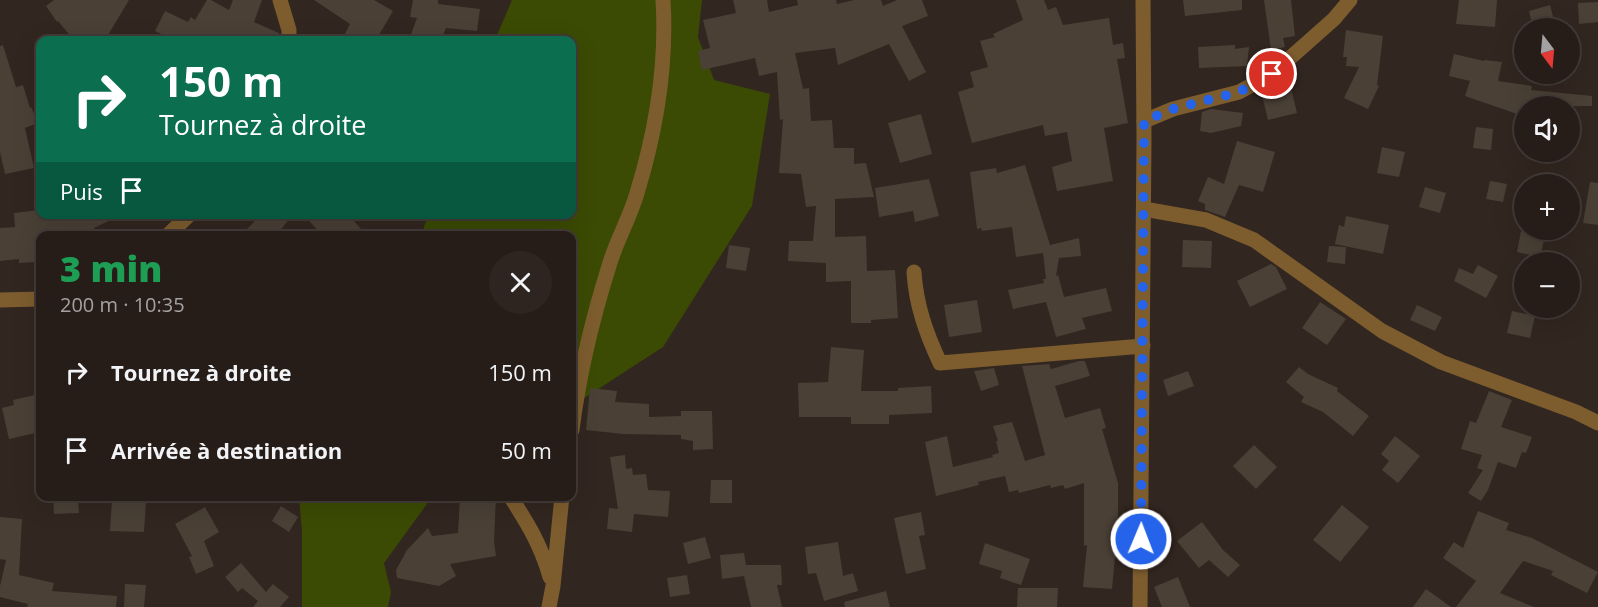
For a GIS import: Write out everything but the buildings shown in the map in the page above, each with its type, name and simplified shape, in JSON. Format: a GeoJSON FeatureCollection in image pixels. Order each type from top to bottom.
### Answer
{"type":"FeatureCollection","features":[{"type":"Feature","properties":{"kind":"street"},"geometry":{"type":"LineString","coordinates":[[280,0],[289,36]]}},
{"type":"Feature","properties":{"kind":"street"},"geometry":{"type":"LineString","coordinates":[[576,408],[588,342],[609,263],[637,195],[655,123],[663,62],[665,27],[663,0]]}},
{"type":"Feature","properties":{"kind":"street"},"geometry":{"type":"LineString","coordinates":[[1140,607],[1144,209],[1143,0]]}},
{"type":"Feature","properties":{"kind":"street"},"geometry":{"type":"LineString","coordinates":[[1144,121],[1173,109],[1239,92],[1272,74],[1334,19],[1350,0]]}},
{"type":"Feature","properties":{"kind":"street"},"geometry":{"type":"LineString","coordinates":[[1144,209],[1206,220],[1254,240],[1382,331],[1441,362],[1576,412],[1598,423]]}},
{"type":"Feature","properties":{"kind":"street"},"geometry":{"type":"LineString","coordinates":[[172,231],[185,219]]}},
{"type":"Feature","properties":{"kind":"street"},"geometry":{"type":"LineString","coordinates":[[914,272],[915,290],[927,336],[940,363],[1143,346]]}},
{"type":"Feature","properties":{"kind":"street"},"geometry":{"type":"LineString","coordinates":[[0,300],[36,299]]}},
{"type":"Feature","properties":{"kind":"street"},"geometry":{"type":"LineString","coordinates":[[513,501],[544,555],[553,586]]}},
{"type":"Feature","properties":{"kind":"street"},"geometry":{"type":"LineString","coordinates":[[549,607],[562,501]]}},
{"type":"Feature","properties":{"kind":"green space"},"geometry":{"type":"Polygon","coordinates":[[[512,0],[702,0],[698,37],[714,80],[770,94],[752,206],[663,347],[576,403],[576,231],[423,231],[427,219],[576,219],[576,36],[497,36],[512,0]]]}},
{"type":"Feature","properties":{"kind":"green space"},"geometry":{"type":"Polygon","coordinates":[[[299,501],[429,501],[384,563],[391,592],[388,607],[302,607],[302,532],[299,501]]]}},
{"type":"Feature","properties":{"kind":"route"},"geometry":{"type":"LineString","coordinates":[[1141,539],[1144,121],[1173,109],[1239,92],[1272,74]]}}]}
